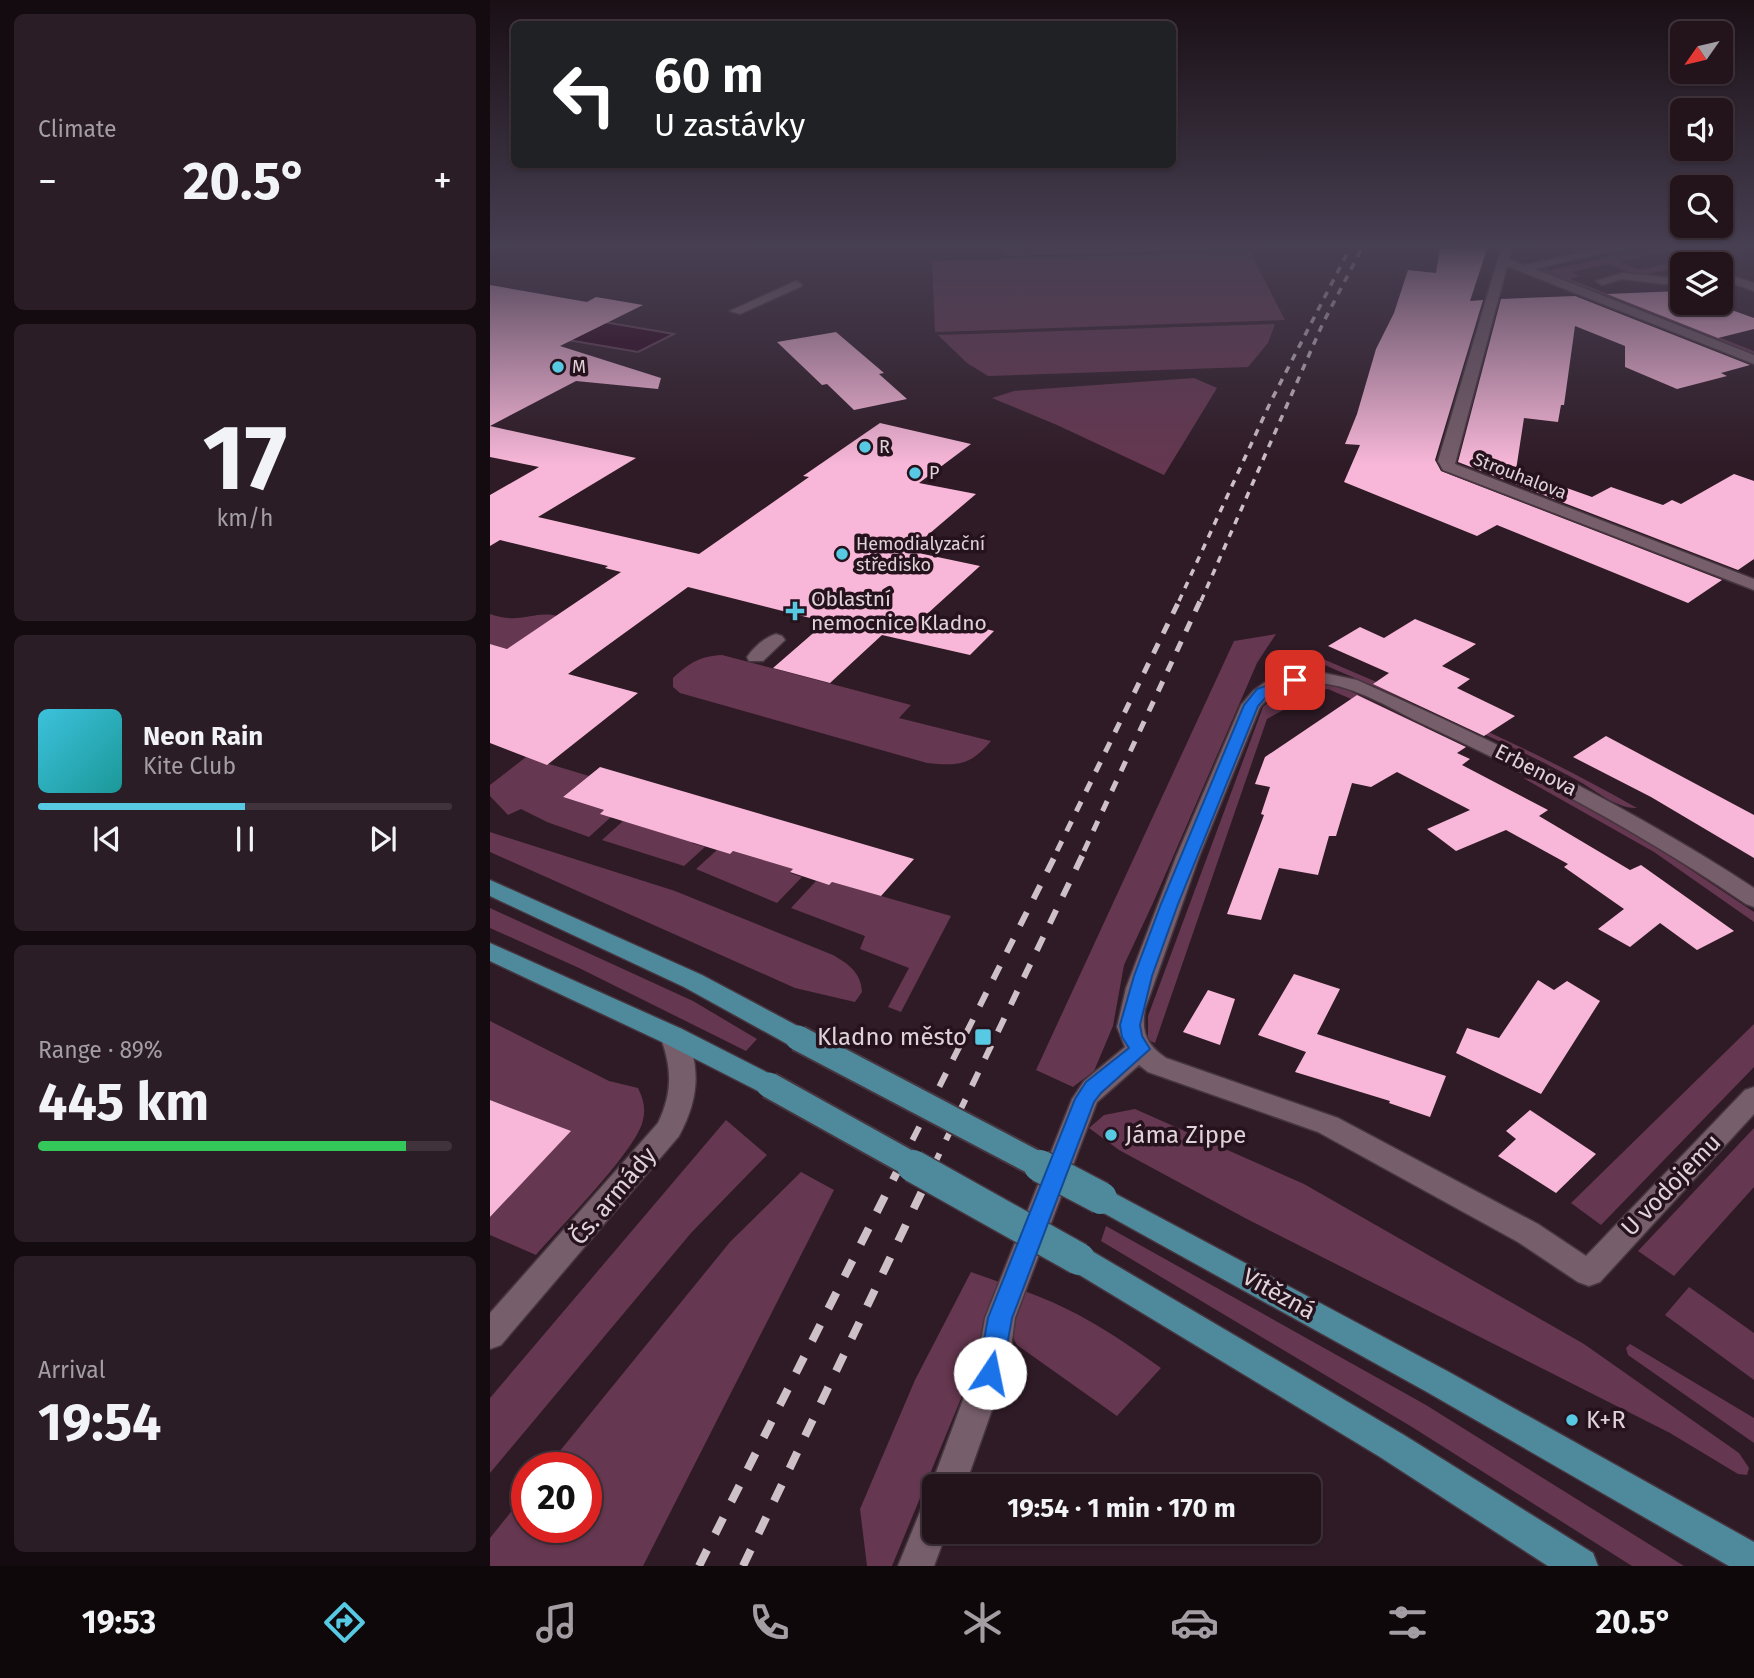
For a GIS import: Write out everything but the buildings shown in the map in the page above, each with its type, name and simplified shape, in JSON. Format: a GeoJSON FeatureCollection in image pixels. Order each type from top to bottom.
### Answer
{"type":"FeatureCollection","features":[{"type":"Feature","properties":{"kind":"main road","name":"Vítězná"},"geometry":{"type":"LineString","coordinates":[[490,887],[693,981],[1101,1198],[1403,1362],[1754,1561]]}},
{"type":"Feature","properties":{"kind":"main road"},"geometry":{"type":"LineString","coordinates":[[490,951],[673,1036],[769,1085],[1079,1259],[1392,1446],[1580,1566]]}},
{"type":"Feature","properties":{"kind":"street","name":"Strouhalova"},"geometry":{"type":"LineString","coordinates":[[1487,319],[1446,461],[1448,467],[1752,582]]}},
{"type":"Feature","properties":{"kind":"street"},"geometry":{"type":"LineString","coordinates":[[1650,319],[1754,360]]}},
{"type":"Feature","properties":{"kind":"street"},"geometry":{"type":"LineString","coordinates":[[756,657],[776,640]]}},
{"type":"Feature","properties":{"kind":"street","name":"Erbenova"},"geometry":{"type":"LineString","coordinates":[[1140,1049],[1132,1037],[1130,1025],[1143,976],[1251,705],[1262,692],[1301,678],[1327,678],[1350,684],[1505,754],[1632,821],[1754,899]]}},
{"type":"Feature","properties":{"kind":"street","name":"Čs. armády"},"geometry":{"type":"LineString","coordinates":[[490,1335],[669,1129],[678,1110],[686,1078],[684,1061],[673,1036]]}},
{"type":"Feature","properties":{"kind":"street"},"geometry":{"type":"LineString","coordinates":[[952,1474],[993,1362],[1000,1318],[1085,1099],[1093,1087],[1140,1049]]}},
{"type":"Feature","properties":{"kind":"street","name":"U vodojemu"},"geometry":{"type":"LineString","coordinates":[[1140,1049],[1157,1065],[1328,1125],[1528,1233],[1589,1273],[1754,1097]]}},
{"type":"Feature","properties":{"kind":"street"},"geometry":{"type":"LineString","coordinates":[[916,1566],[924,1544]]}},
{"type":"Feature","properties":{"kind":"shaded area"},"geometry":{"type":"Polygon","coordinates":[[[934,319],[1285,320],[935,332],[934,319]]]}},
{"type":"Feature","properties":{"kind":"shaded area"},"geometry":{"type":"Polygon","coordinates":[[[1662,319],[1672,319],[1754,351],[1754,356],[1662,319]]]}},
{"type":"Feature","properties":{"kind":"shaded area"},"geometry":{"type":"Polygon","coordinates":[[[604,322],[674,334],[638,352],[568,340],[604,322]]]}},
{"type":"Feature","properties":{"kind":"shaded area"},"geometry":{"type":"Polygon","coordinates":[[[1275,324],[1268,343],[1248,367],[988,376],[967,363],[938,335],[1275,324]]]}},
{"type":"Feature","properties":{"kind":"shaded area"},"geometry":{"type":"Polygon","coordinates":[[[1194,378],[1217,388],[1164,475],[992,398],[1014,391],[1194,378]]]}},
{"type":"Feature","properties":{"kind":"shaded area"},"geometry":{"type":"Polygon","coordinates":[[[490,614],[510,618],[557,616],[507,649],[490,644],[490,614]]]}},
{"type":"Feature","properties":{"kind":"shaded area"},"geometry":{"type":"Polygon","coordinates":[[[1276,634],[1257,663],[1124,965],[1113,1026],[1094,1071],[1073,1087],[1036,1070],[1234,641],[1276,634]]]}},
{"type":"Feature","properties":{"kind":"shaded area"},"geometry":{"type":"Polygon","coordinates":[[[1309,653],[1517,745],[1637,808],[1613,802],[1543,762],[1311,659],[1307,656],[1309,653]]]}},
{"type":"Feature","properties":{"kind":"shaded area"},"geometry":{"type":"Polygon","coordinates":[[[722,655],[911,705],[899,718],[991,741],[970,760],[955,764],[927,763],[680,693],[673,687],[673,678],[690,664],[707,657],[722,655]]]}},
{"type":"Feature","properties":{"kind":"shaded area"},"geometry":{"type":"Polygon","coordinates":[[[1308,685],[1346,689],[1425,727],[1418,728],[1328,689],[1320,690],[1267,719],[1155,1043],[1148,1040],[1148,1016],[1263,707],[1279,693],[1308,685]]]}},
{"type":"Feature","properties":{"kind":"shaded area"},"geometry":{"type":"Polygon","coordinates":[[[526,757],[589,776],[563,797],[604,810],[601,814],[611,817],[589,837],[547,822],[521,809],[508,815],[490,796],[490,785],[526,757]]]}},
{"type":"Feature","properties":{"kind":"shaded area"},"geometry":{"type":"Polygon","coordinates":[[[1523,778],[1541,781],[1652,844],[1754,912],[1754,922],[1654,852],[1523,778]]]}},
{"type":"Feature","properties":{"kind":"shaded area"},"geometry":{"type":"Polygon","coordinates":[[[623,821],[696,839],[692,843],[705,847],[684,866],[602,840],[623,821]]]}},
{"type":"Feature","properties":{"kind":"shaded area"},"geometry":{"type":"Polygon","coordinates":[[[490,832],[675,891],[833,955],[853,970],[859,979],[862,992],[855,1002],[795,988],[490,852],[490,832]]]}},
{"type":"Feature","properties":{"kind":"shaded area"},"geometry":{"type":"Polygon","coordinates":[[[717,850],[730,854],[733,851],[793,869],[790,873],[802,877],[777,903],[696,869],[717,850]]]}},
{"type":"Feature","properties":{"kind":"shaded area"},"geometry":{"type":"Polygon","coordinates":[[[816,881],[829,885],[832,882],[951,916],[901,1012],[888,1007],[909,968],[860,949],[865,936],[791,908],[816,881]]]}},
{"type":"Feature","properties":{"kind":"shaded area"},"geometry":{"type":"Polygon","coordinates":[[[490,908],[693,1001],[757,1039],[746,1051],[579,968],[490,928],[490,908]]]}},
{"type":"Feature","properties":{"kind":"shaded area"},"geometry":{"type":"Polygon","coordinates":[[[490,1021],[609,1081],[638,1088],[644,1103],[643,1120],[627,1150],[536,1255],[490,1235],[490,1217],[570,1131],[490,1100],[490,1021]]]}},
{"type":"Feature","properties":{"kind":"shaded area"},"geometry":{"type":"Polygon","coordinates":[[[1754,1024],[1754,1067],[1601,1225],[1571,1203],[1754,1024]]]}},
{"type":"Feature","properties":{"kind":"shaded area"},"geometry":{"type":"Polygon","coordinates":[[[1135,1109],[1304,1184],[1584,1344],[1739,1453],[1749,1468],[1747,1475],[1738,1474],[1670,1433],[1245,1218],[1119,1150],[1089,1128],[1104,1115],[1135,1109]]]}},
{"type":"Feature","properties":{"kind":"shaded area"},"geometry":{"type":"Polygon","coordinates":[[[726,1120],[767,1155],[691,1233],[490,1473],[490,1398],[726,1120]]]}},
{"type":"Feature","properties":{"kind":"shaded area"},"geometry":{"type":"Polygon","coordinates":[[[1754,1128],[1754,1187],[1674,1276],[1638,1251],[1754,1128]]]}},
{"type":"Feature","properties":{"kind":"shaded area"},"geometry":{"type":"Polygon","coordinates":[[[801,1172],[834,1190],[643,1566],[490,1566],[490,1538],[511,1512],[511,1543],[602,1543],[602,1452],[559,1452],[730,1242],[801,1172]]]}},
{"type":"Feature","properties":{"kind":"shaded area"},"geometry":{"type":"Polygon","coordinates":[[[1106,1226],[1426,1405],[1684,1566],[1632,1566],[1412,1427],[1101,1241],[1106,1226]]]}},
{"type":"Feature","properties":{"kind":"shaded area"},"geometry":{"type":"Polygon","coordinates":[[[971,1272],[1005,1284],[930,1474],[922,1474],[922,1493],[892,1566],[867,1566],[860,1509],[915,1380],[971,1272]]]}},
{"type":"Feature","properties":{"kind":"shaded area"},"geometry":{"type":"Polygon","coordinates":[[[1689,1287],[1754,1333],[1754,1380],[1665,1315],[1689,1287]]]}},
{"type":"Feature","properties":{"kind":"shaded area"},"geometry":{"type":"Polygon","coordinates":[[[1024,1291],[1095,1324],[1161,1368],[1117,1416],[1017,1345],[1012,1325],[1024,1291]]]}},
{"type":"Feature","properties":{"kind":"shaded area"},"geometry":{"type":"Polygon","coordinates":[[[1630,1344],[1754,1418],[1754,1443],[1628,1355],[1626,1348],[1630,1344]]]}},
{"type":"Feature","properties":{"kind":"railway"},"geometry":{"type":"LineString","coordinates":[[1179,601],[1271,401],[1313,319]]}},
{"type":"Feature","properties":{"kind":"railway"},"geometry":{"type":"LineString","coordinates":[[1201,601],[1325,319]]}},
{"type":"Feature","properties":{"kind":"railway"},"geometry":{"type":"LineString","coordinates":[[1057,851],[1180,599]]}},
{"type":"Feature","properties":{"kind":"railway"},"geometry":{"type":"LineString","coordinates":[[1084,851],[1201,599]]}},
{"type":"Feature","properties":{"kind":"railway"},"geometry":{"type":"LineString","coordinates":[[899,1167],[1058,850]]}},
{"type":"Feature","properties":{"kind":"railway"},"geometry":{"type":"LineString","coordinates":[[933,1167],[1085,850]]}},
{"type":"Feature","properties":{"kind":"railway"},"geometry":{"type":"LineString","coordinates":[[699,1566],[900,1166]]}},
{"type":"Feature","properties":{"kind":"railway"},"geometry":{"type":"LineString","coordinates":[[743,1566],[934,1166]]}},
{"type":"Feature","properties":{"kind":"place","name":"M"},"geometry":{"type":"Point","coordinates":[558,367]}},
{"type":"Feature","properties":{"kind":"place","name":"R"},"geometry":{"type":"Point","coordinates":[865,447]}},
{"type":"Feature","properties":{"kind":"place","name":"P"},"geometry":{"type":"Point","coordinates":[915,473]}},
{"type":"Feature","properties":{"kind":"place","name":"Hemodialyzační středisko"},"geometry":{"type":"Point","coordinates":[842,554]}},
{"type":"Feature","properties":{"kind":"place","name":"Oblastní nemocnice Kladno"},"geometry":{"type":"Point","coordinates":[795,611]}},
{"type":"Feature","properties":{"kind":"place","name":"Kladno město"},"geometry":{"type":"Point","coordinates":[983,1037]}},
{"type":"Feature","properties":{"kind":"place","name":"Jáma Zippe"},"geometry":{"type":"Point","coordinates":[1111,1135]}},
{"type":"Feature","properties":{"kind":"place","name":"K+R"},"geometry":{"type":"Point","coordinates":[1572,1420]}},
{"type":"Feature","properties":{"kind":"route"},"geometry":{"type":"LineString","coordinates":[[990,1373],[1000,1318],[1085,1099],[1093,1087],[1140,1049],[1132,1037],[1130,1025],[1143,976],[1251,705],[1262,692],[1295,680]]}}]}
